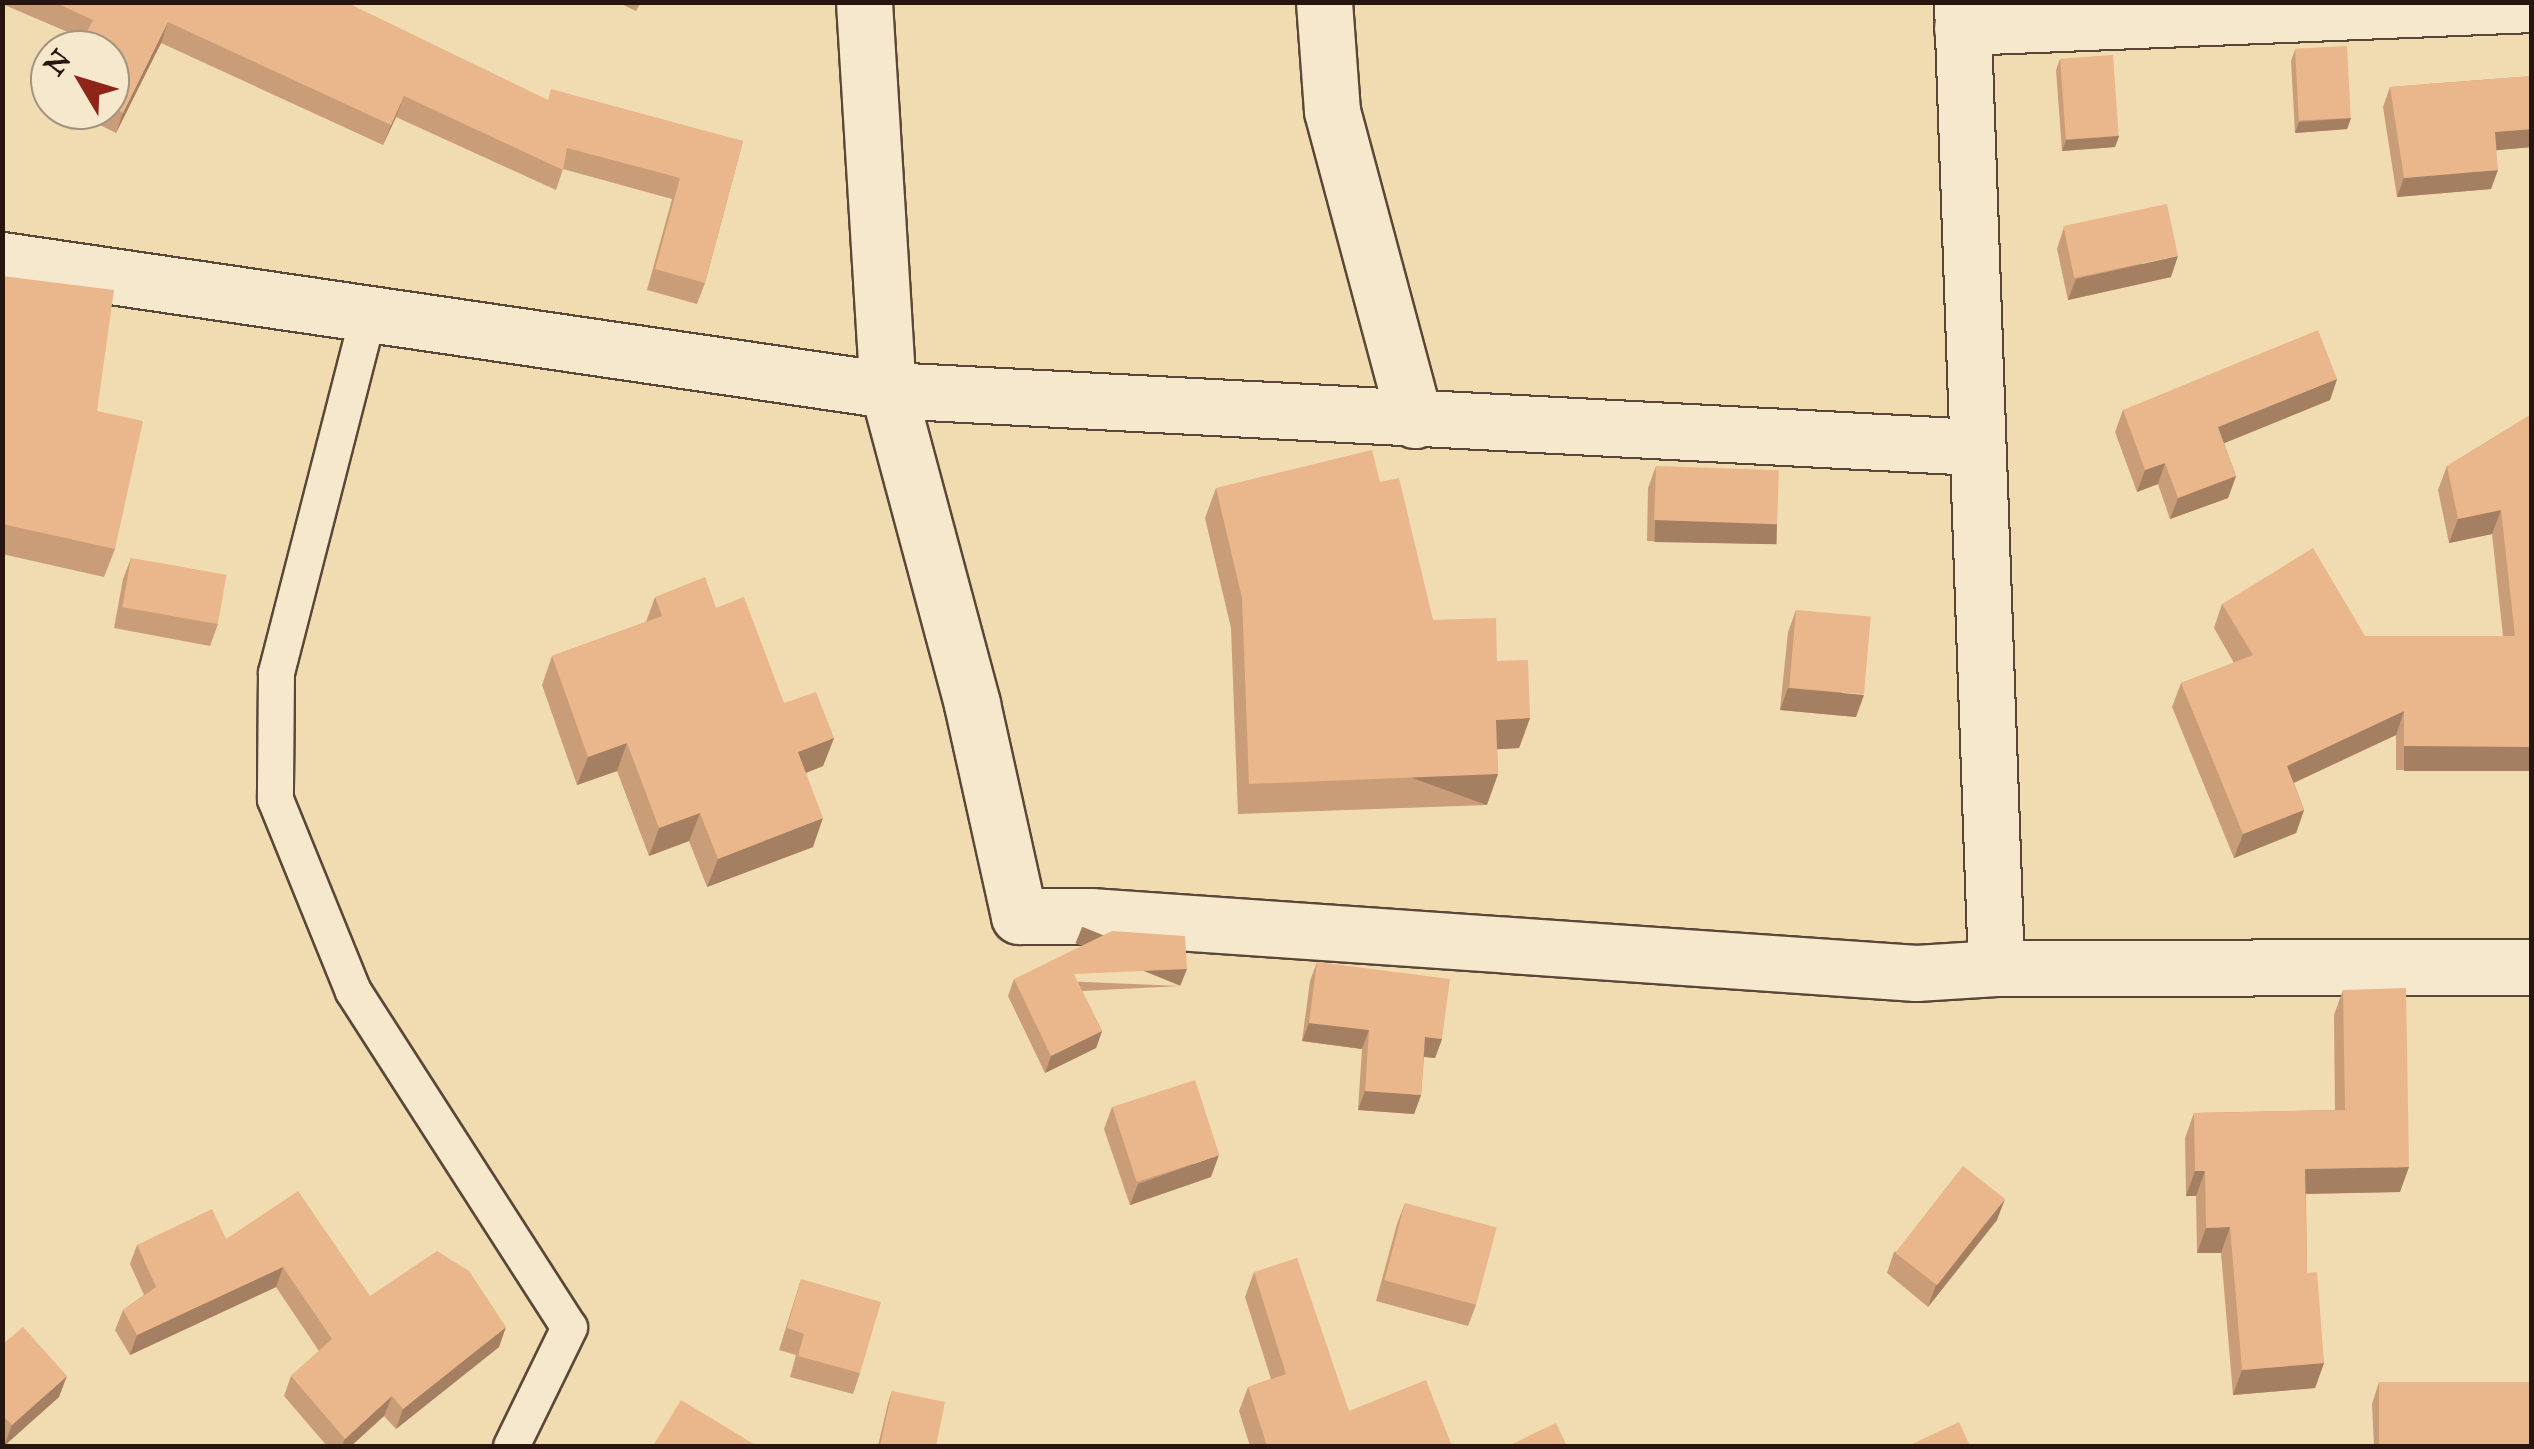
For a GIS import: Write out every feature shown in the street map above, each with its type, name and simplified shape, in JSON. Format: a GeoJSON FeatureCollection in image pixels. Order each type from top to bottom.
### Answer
{"type":"FeatureCollection","features":[{"type":"Feature","properties":{"kind":"street"},"geometry":{"type":"LineString","coordinates":[[864,2],[888,390],[972,704],[1019,916],[1090,916],[1916,974],[1996,968],[2532,967]]}},
{"type":"Feature","properties":{"kind":"street"},"geometry":{"type":"LineString","coordinates":[[1324,2],[1332,111],[1415,420]]}},
{"type":"Feature","properties":{"kind":"street"},"geometry":{"type":"LineString","coordinates":[[1996,968],[1962,15],[2532,4]]}},
{"type":"Feature","properties":{"kind":"street"},"geometry":{"type":"LineString","coordinates":[[2,260],[888,390],[1977,447]]}},
{"type":"Feature","properties":{"kind":"lane"},"geometry":{"type":"LineString","coordinates":[[368,314],[276,672],[275,799],[353,992],[568,1327],[511,1446]]}},
{"type":"Feature","properties":{"kind":"building"},"geometry":{"type":"Polygon","coordinates":[[[54,2],[345,2],[548,100],[551,89],[743,141],[705,283],[655,269],[680,178],[567,148],[563,170],[404,96],[391,125],[168,22],[130,99],[130,30],[88,30],[93,20],[54,2]]]}},
{"type":"Feature","properties":{"kind":"building"},"geometry":{"type":"Polygon","coordinates":[[[2347,46],[2351,118],[2299,121],[2295,49],[2347,46]]]}},
{"type":"Feature","properties":{"kind":"building"},"geometry":{"type":"Polygon","coordinates":[[[2113,55],[2119,136],[2066,139],[2060,59],[2113,55]]]}},
{"type":"Feature","properties":{"kind":"building"},"geometry":{"type":"Polygon","coordinates":[[[2532,76],[2532,129],[2495,132],[2498,170],[2404,178],[2390,87],[2532,76]]]}},
{"type":"Feature","properties":{"kind":"building"},"geometry":{"type":"Polygon","coordinates":[[[2167,204],[2178,256],[2074,278],[2063,226],[2167,204]]]}},
{"type":"Feature","properties":{"kind":"building"},"geometry":{"type":"Polygon","coordinates":[[[2,276],[114,290],[97,411],[143,421],[115,549],[2,524],[2,276]]]}},
{"type":"Feature","properties":{"kind":"building"},"geometry":{"type":"Polygon","coordinates":[[[2318,330],[2337,379],[2218,427],[2236,476],[2178,498],[2165,463],[2145,470],[2123,410],[2318,330]]]}},
{"type":"Feature","properties":{"kind":"building"},"geometry":{"type":"Polygon","coordinates":[[[2532,414],[2532,747],[2404,746],[2404,711],[2287,766],[2304,810],[2243,834],[2181,683],[2253,655],[2222,604],[2313,548],[2365,636],[2515,636],[2501,510],[2458,519],[2447,466],[2532,414]]]}},
{"type":"Feature","properties":{"kind":"building"},"geometry":{"type":"Polygon","coordinates":[[[1372,450],[1380,482],[1399,478],[1433,620],[1496,618],[1497,661],[1528,660],[1530,718],[1496,720],[1498,774],[1249,784],[1242,598],[1216,488],[1372,450]]]}},
{"type":"Feature","properties":{"kind":"building"},"geometry":{"type":"Polygon","coordinates":[[[1656,466],[1779,470],[1777,524],[1654,520],[1656,466]]]}},
{"type":"Feature","properties":{"kind":"building"},"geometry":{"type":"Polygon","coordinates":[[[131,558],[227,575],[218,624],[122,607],[131,558]]]}},
{"type":"Feature","properties":{"kind":"building"},"geometry":{"type":"Polygon","coordinates":[[[705,577],[716,608],[744,597],[784,703],[816,692],[834,738],[798,752],[823,818],[718,859],[700,813],[659,828],[627,743],[588,757],[552,656],[662,616],[655,597],[705,577]]]}},
{"type":"Feature","properties":{"kind":"building"},"geometry":{"type":"Polygon","coordinates":[[[1796,610],[1871,617],[1864,694],[1789,688],[1796,610]]]}},
{"type":"Feature","properties":{"kind":"building"},"geometry":{"type":"Polygon","coordinates":[[[1112,931],[1185,936],[1187,969],[1074,974],[1102,1031],[1051,1056],[1014,979],[1112,931]]]}},
{"type":"Feature","properties":{"kind":"building"},"geometry":{"type":"Polygon","coordinates":[[[1317,962],[1450,979],[1442,1039],[1425,1037],[1421,1095],[1365,1091],[1369,1030],[1309,1023],[1317,962]]]}},
{"type":"Feature","properties":{"kind":"building"},"geometry":{"type":"Polygon","coordinates":[[[2406,988],[2409,1167],[2305,1169],[2307,1273],[2317,1272],[2324,1363],[2242,1370],[2230,1227],[2206,1228],[2205,1171],[2195,1171],[2194,1113],[2345,1110],[2343,990],[2406,988]]]}},
{"type":"Feature","properties":{"kind":"building"},"geometry":{"type":"Polygon","coordinates":[[[1195,1080],[1219,1155],[1137,1182],[1112,1107],[1195,1080]]]}},
{"type":"Feature","properties":{"kind":"building"},"geometry":{"type":"Polygon","coordinates":[[[1963,1166],[2005,1199],[1937,1285],[1895,1253],[1963,1166]]]}},
{"type":"Feature","properties":{"kind":"building"},"geometry":{"type":"Polygon","coordinates":[[[298,1191],[370,1296],[437,1251],[469,1271],[506,1327],[403,1409],[392,1396],[345,1439],[291,1376],[332,1339],[283,1267],[137,1335],[123,1310],[156,1287],[137,1245],[212,1209],[226,1239],[298,1191]]]}},
{"type":"Feature","properties":{"kind":"building"},"geometry":{"type":"Polygon","coordinates":[[[1405,1203],[1497,1228],[1476,1305],[1384,1280],[1405,1203]]]}},
{"type":"Feature","properties":{"kind":"building"},"geometry":{"type":"Polygon","coordinates":[[[1297,1258],[1349,1411],[1426,1380],[1452,1446],[1267,1446],[1248,1387],[1286,1374],[1254,1272],[1297,1258]]]}},
{"type":"Feature","properties":{"kind":"building"},"geometry":{"type":"Polygon","coordinates":[[[801,1279],[881,1302],[860,1373],[798,1356],[804,1334],[787,1328],[801,1279]]]}},
{"type":"Feature","properties":{"kind":"building"},"geometry":{"type":"Polygon","coordinates":[[[23,1327],[67,1376],[12,1425],[2,1415],[2,1345],[23,1327]]]}},
{"type":"Feature","properties":{"kind":"building"},"geometry":{"type":"Polygon","coordinates":[[[2379,1382],[2532,1382],[2532,1446],[2379,1446],[2379,1382]]]}},
{"type":"Feature","properties":{"kind":"building"},"geometry":{"type":"Polygon","coordinates":[[[892,1391],[945,1402],[936,1446],[880,1446],[892,1391]]]}},
{"type":"Feature","properties":{"kind":"building"},"geometry":{"type":"Polygon","coordinates":[[[681,1400],[757,1446],[653,1446],[681,1400]]]}},
{"type":"Feature","properties":{"kind":"building"},"geometry":{"type":"Polygon","coordinates":[[[1959,1422],[1970,1446],[1908,1446],[1959,1422]]]}},
{"type":"Feature","properties":{"kind":"building"},"geometry":{"type":"Polygon","coordinates":[[[1556,1423],[1567,1446],[1508,1446],[1556,1423]]]}}]}
